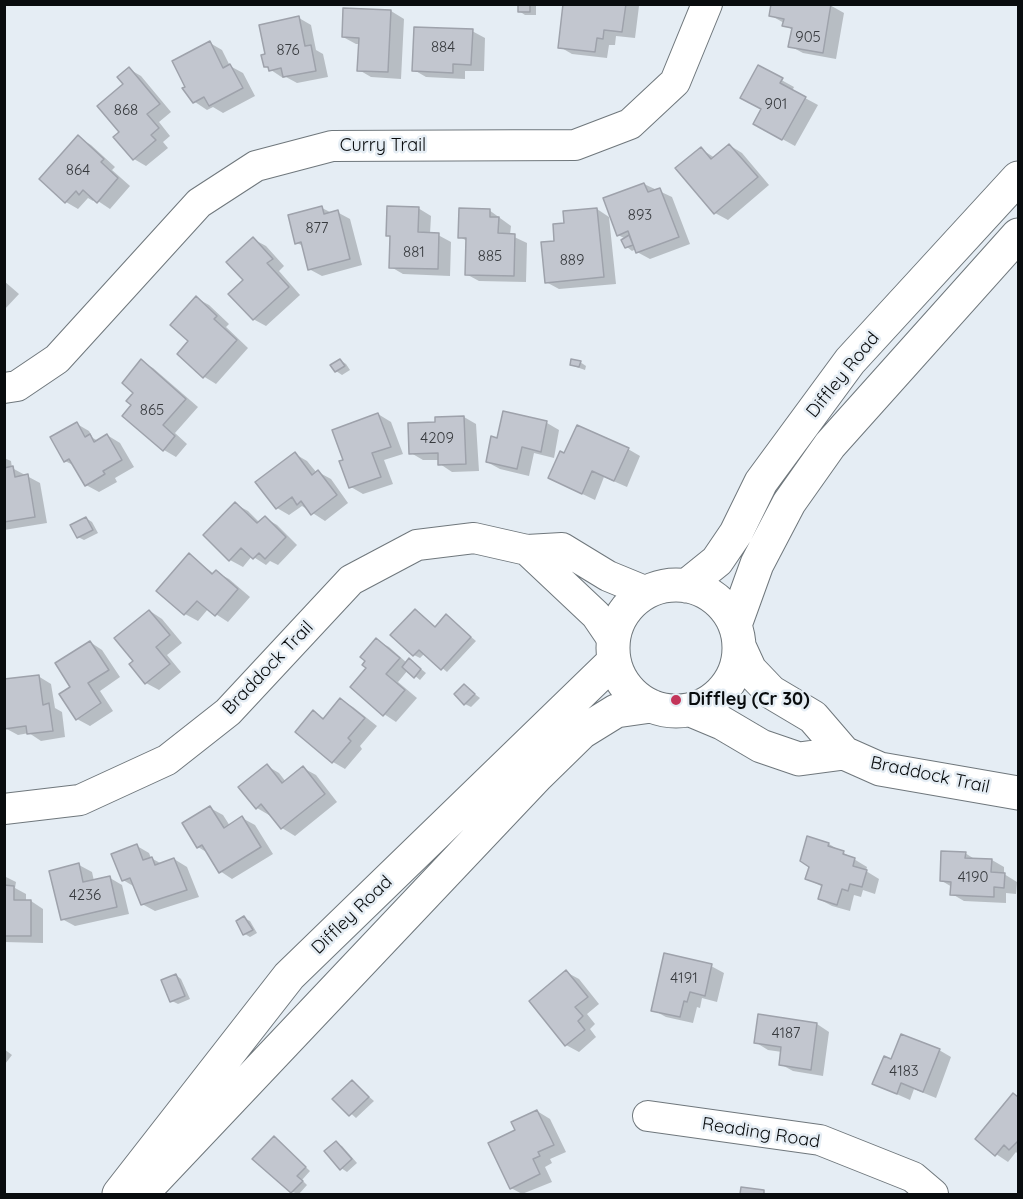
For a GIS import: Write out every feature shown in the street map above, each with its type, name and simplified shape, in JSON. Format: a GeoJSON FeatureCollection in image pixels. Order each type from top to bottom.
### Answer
{"type":"FeatureCollection","features":[{"type":"Feature","properties":{"kind":"main road","name":"Diffley Road"},"geometry":{"type":"LineString","coordinates":[[686,586],[717,561],[736,533],[761,482],[850,361],[1018,178]]}},
{"type":"Feature","properties":{"kind":"main road","name":"Diffley Road"},"geometry":{"type":"LineString","coordinates":[[737,635],[758,564],[789,503],[830,445],[1018,236]]}},
{"type":"Feature","properties":{"kind":"main road"},"geometry":{"type":"LineString","coordinates":[[666,586],[686,586],[707,593],[724,606],[737,635],[736,667],[726,686],[710,701],[691,710],[670,711],[651,706],[634,695],[621,679],[614,651],[619,621],[631,604],[647,592],[666,586]]}},
{"type":"Feature","properties":{"kind":"main road","name":"Braddock Trail"},"geometry":{"type":"LineString","coordinates":[[737,635],[750,670],[771,692],[813,717],[844,753],[880,769],[1018,793]]}},
{"type":"Feature","properties":{"kind":"main road","name":"Diffley Road"},"geometry":{"type":"LineString","coordinates":[[119,1194],[288,976],[614,651]]}},
{"type":"Feature","properties":{"kind":"main road","name":"Diffley Road"},"geometry":{"type":"LineString","coordinates":[[141,1194],[537,776],[582,732],[616,711],[651,706]]}},
{"type":"Feature","properties":{"kind":"main road"},"geometry":{"type":"LineString","coordinates":[[691,710],[722,723],[761,746],[799,759],[844,753]]}},
{"type":"Feature","properties":{"kind":"street","name":"Curry Trail"},"geometry":{"type":"LineString","coordinates":[[4,388],[17,386],[57,359],[199,203],[256,166],[332,146],[575,146],[630,124],[675,82],[707,4]]}},
{"type":"Feature","properties":{"kind":"street","name":"Braddock Trail"},"geometry":{"type":"LineString","coordinates":[[4,809],[80,800],[167,760],[228,712],[351,580],[417,545],[474,538],[527,550],[562,549],[608,576],[647,592]]}},
{"type":"Feature","properties":{"kind":"street"},"geometry":{"type":"LineString","coordinates":[[527,550],[596,615],[614,651]]}},
{"type":"Feature","properties":{"kind":"street","name":"Reading Road"},"geometry":{"type":"LineString","coordinates":[[648,1116],[820,1140],[913,1177],[933,1194]]}},
{"type":"Feature","properties":{"kind":"building"},"geometry":{"type":"Polygon","coordinates":[[[518,4],[530,4],[530,12],[518,12],[518,4]]]}},
{"type":"Feature","properties":{"kind":"building"},"geometry":{"type":"Polygon","coordinates":[[[563,4],[626,4],[622,32],[604,30],[603,39],[597,38],[595,52],[558,48],[563,4]]]}},
{"type":"Feature","properties":{"kind":"building"},"geometry":{"type":"Polygon","coordinates":[[[771,4],[831,4],[823,53],[788,47],[792,28],[782,26],[784,19],[769,16],[771,4]]]}},
{"type":"Feature","properties":{"kind":"building"},"geometry":{"type":"Polygon","coordinates":[[[343,8],[391,10],[388,72],[357,71],[359,38],[342,37],[343,8]]]}},
{"type":"Feature","properties":{"kind":"building"},"geometry":{"type":"Polygon","coordinates":[[[299,16],[305,46],[311,45],[316,71],[283,77],[281,68],[269,71],[268,67],[264,67],[261,55],[265,54],[259,25],[299,16]]]}},
{"type":"Feature","properties":{"kind":"building"},"geometry":{"type":"Polygon","coordinates":[[[414,27],[473,29],[471,65],[453,64],[453,73],[412,71],[414,27]]]}},
{"type":"Feature","properties":{"kind":"building"},"geometry":{"type":"Polygon","coordinates":[[[210,41],[223,68],[230,64],[243,88],[209,106],[204,97],[193,103],[182,88],[185,87],[172,61],[210,41]]]}},
{"type":"Feature","properties":{"kind":"building"},"geometry":{"type":"Polygon","coordinates":[[[758,65],[783,78],[780,83],[806,97],[782,140],[753,124],[761,109],[740,98],[758,65]]]}},
{"type":"Feature","properties":{"kind":"building"},"geometry":{"type":"Polygon","coordinates":[[[129,67],[160,104],[147,114],[159,128],[151,135],[156,140],[133,160],[113,137],[119,132],[97,106],[123,84],[117,77],[129,67]]]}},
{"type":"Feature","properties":{"kind":"building"},"geometry":{"type":"Polygon","coordinates":[[[78,135],[104,159],[101,162],[118,178],[97,203],[83,190],[79,195],[76,191],[65,203],[39,179],[78,135]]]}},
{"type":"Feature","properties":{"kind":"building"},"geometry":{"type":"Polygon","coordinates":[[[729,144],[758,177],[714,214],[675,168],[701,147],[711,159],[729,144]]]}},
{"type":"Feature","properties":{"kind":"building"},"geometry":{"type":"Polygon","coordinates":[[[644,183],[648,192],[660,188],[679,237],[636,253],[628,231],[617,236],[603,198],[644,183]]]}},
{"type":"Feature","properties":{"kind":"building"},"geometry":{"type":"Polygon","coordinates":[[[322,206],[324,214],[338,210],[350,259],[308,270],[301,242],[295,244],[288,215],[322,206]]]}},
{"type":"Feature","properties":{"kind":"building"},"geometry":{"type":"Polygon","coordinates":[[[387,206],[419,207],[418,232],[439,233],[438,269],[389,268],[390,236],[386,236],[387,206]]]}},
{"type":"Feature","properties":{"kind":"building"},"geometry":{"type":"Polygon","coordinates":[[[459,208],[490,209],[490,217],[499,217],[498,233],[515,234],[514,276],[465,275],[466,238],[458,238],[459,208]]]}},
{"type":"Feature","properties":{"kind":"building"},"geometry":{"type":"Polygon","coordinates":[[[597,208],[604,277],[545,283],[541,242],[554,241],[553,224],[564,223],[563,211],[597,208]]]}},
{"type":"Feature","properties":{"kind":"building"},"geometry":{"type":"Polygon","coordinates":[[[629,235],[633,245],[625,248],[621,240],[629,235]]]}},
{"type":"Feature","properties":{"kind":"building"},"geometry":{"type":"Polygon","coordinates":[[[253,237],[273,259],[267,263],[289,287],[253,320],[228,294],[243,280],[226,262],[253,237]]]}},
{"type":"Feature","properties":{"kind":"building"},"geometry":{"type":"Polygon","coordinates":[[[196,296],[217,316],[214,319],[237,340],[203,378],[177,354],[188,341],[170,325],[196,296]]]}},
{"type":"Feature","properties":{"kind":"building"},"geometry":{"type":"Polygon","coordinates":[[[141,359],[186,399],[163,425],[175,436],[163,451],[122,416],[131,405],[126,401],[133,393],[122,383],[141,359]]]}},
{"type":"Feature","properties":{"kind":"building"},"geometry":{"type":"Polygon","coordinates":[[[340,359],[345,366],[335,372],[330,365],[340,359]]]}},
{"type":"Feature","properties":{"kind":"building"},"geometry":{"type":"Polygon","coordinates":[[[571,359],[581,361],[579,367],[570,365],[571,359]]]}},
{"type":"Feature","properties":{"kind":"building"},"geometry":{"type":"Polygon","coordinates":[[[503,411],[547,421],[541,452],[522,447],[517,469],[486,462],[491,436],[497,438],[503,411]]]}},
{"type":"Feature","properties":{"kind":"building"},"geometry":{"type":"Polygon","coordinates":[[[378,413],[391,447],[372,453],[381,477],[349,488],[339,461],[343,460],[332,430],[378,413]]]}},
{"type":"Feature","properties":{"kind":"building"},"geometry":{"type":"Polygon","coordinates":[[[464,416],[466,464],[438,465],[438,453],[409,454],[408,423],[435,422],[435,417],[464,416]]]}},
{"type":"Feature","properties":{"kind":"building"},"geometry":{"type":"Polygon","coordinates":[[[77,422],[85,437],[90,434],[94,442],[107,434],[122,460],[103,471],[105,474],[85,486],[69,459],[64,462],[50,437],[77,422]]]}},
{"type":"Feature","properties":{"kind":"building"},"geometry":{"type":"Polygon","coordinates":[[[577,425],[629,448],[614,481],[592,471],[582,494],[548,478],[560,451],[564,453],[577,425]]]}},
{"type":"Feature","properties":{"kind":"building"},"geometry":{"type":"Polygon","coordinates":[[[295,452],[312,475],[318,470],[337,495],[311,515],[301,501],[297,505],[292,497],[276,509],[255,482],[295,452]]]}},
{"type":"Feature","properties":{"kind":"building"},"geometry":{"type":"Polygon","coordinates":[[[13,466],[15,477],[28,474],[35,517],[4,522],[4,468],[13,466]]]}},
{"type":"Feature","properties":{"kind":"building"},"geometry":{"type":"Polygon","coordinates":[[[235,502],[257,523],[265,516],[286,537],[265,559],[259,553],[253,559],[241,548],[229,561],[203,535],[235,502]]]}},
{"type":"Feature","properties":{"kind":"building"},"geometry":{"type":"Polygon","coordinates":[[[86,517],[93,530],[77,538],[70,525],[86,517]]]}},
{"type":"Feature","properties":{"kind":"building"},"geometry":{"type":"Polygon","coordinates":[[[189,553],[212,574],[216,570],[238,589],[215,616],[197,601],[184,615],[156,591],[189,553]]]}},
{"type":"Feature","properties":{"kind":"building"},"geometry":{"type":"Polygon","coordinates":[[[415,609],[435,627],[446,614],[471,637],[441,670],[419,650],[413,656],[390,635],[415,609]]]}},
{"type":"Feature","properties":{"kind":"building"},"geometry":{"type":"Polygon","coordinates":[[[149,610],[170,635],[156,647],[170,664],[145,684],[129,664],[133,661],[114,638],[149,610]]]}},
{"type":"Feature","properties":{"kind":"building"},"geometry":{"type":"Polygon","coordinates":[[[376,638],[400,658],[386,674],[405,690],[383,716],[350,687],[366,668],[362,665],[365,661],[360,657],[376,638]]]}},
{"type":"Feature","properties":{"kind":"building"},"geometry":{"type":"Polygon","coordinates":[[[90,641],[109,670],[88,683],[101,703],[76,720],[59,694],[70,687],[55,663],[90,641]]]}},
{"type":"Feature","properties":{"kind":"building"},"geometry":{"type":"Polygon","coordinates":[[[409,658],[421,669],[414,678],[402,667],[409,658]]]}},
{"type":"Feature","properties":{"kind":"building"},"geometry":{"type":"Polygon","coordinates":[[[39,675],[43,705],[49,703],[53,731],[27,734],[26,726],[4,729],[4,679],[39,675]]]}},
{"type":"Feature","properties":{"kind":"building"},"geometry":{"type":"Polygon","coordinates":[[[464,684],[475,694],[464,705],[454,694],[464,684]]]}},
{"type":"Feature","properties":{"kind":"building"},"geometry":{"type":"Polygon","coordinates":[[[340,698],[365,718],[348,738],[351,741],[332,763],[295,732],[313,710],[323,719],[340,698]]]}},
{"type":"Feature","properties":{"kind":"building"},"geometry":{"type":"Polygon","coordinates":[[[267,764],[282,783],[303,766],[325,794],[281,829],[261,804],[256,809],[238,787],[267,764]]]}},
{"type":"Feature","properties":{"kind":"building"},"geometry":{"type":"Polygon","coordinates":[[[210,806],[224,828],[242,816],[261,847],[219,873],[202,845],[197,848],[182,823],[210,806]]]}},
{"type":"Feature","properties":{"kind":"building"},"geometry":{"type":"Polygon","coordinates":[[[807,836],[844,851],[843,854],[855,858],[853,866],[867,870],[862,887],[850,884],[848,891],[842,889],[837,905],[818,899],[822,885],[805,879],[809,867],[800,861],[807,836]]]}},
{"type":"Feature","properties":{"kind":"building"},"geometry":{"type":"Polygon","coordinates":[[[137,844],[143,860],[152,857],[155,865],[174,858],[187,890],[141,905],[130,878],[122,881],[111,854],[137,844]]]}},
{"type":"Feature","properties":{"kind":"building"},"geometry":{"type":"Polygon","coordinates":[[[941,851],[966,852],[965,858],[992,859],[991,872],[1005,873],[1004,888],[994,887],[994,897],[950,895],[951,882],[940,881],[941,851]]]}},
{"type":"Feature","properties":{"kind":"building"},"geometry":{"type":"Polygon","coordinates":[[[79,863],[83,882],[110,876],[117,907],[61,920],[49,871],[79,863]]]}},
{"type":"Feature","properties":{"kind":"building"},"geometry":{"type":"Polygon","coordinates":[[[4,885],[14,886],[14,900],[31,900],[31,936],[4,936],[4,885]]]}},
{"type":"Feature","properties":{"kind":"building"},"geometry":{"type":"Polygon","coordinates":[[[244,916],[253,930],[243,935],[236,921],[244,916]]]}},
{"type":"Feature","properties":{"kind":"building"},"geometry":{"type":"Polygon","coordinates":[[[664,953],[712,964],[705,996],[690,992],[687,1002],[684,1001],[680,1017],[651,1011],[664,953]]]}},
{"type":"Feature","properties":{"kind":"building"},"geometry":{"type":"Polygon","coordinates":[[[566,970],[588,997],[575,1007],[583,1016],[578,1021],[585,1030],[565,1046],[529,1001],[566,970]]]}},
{"type":"Feature","properties":{"kind":"building"},"geometry":{"type":"Polygon","coordinates":[[[176,974],[185,996],[170,1002],[161,980],[176,974]]]}},
{"type":"Feature","properties":{"kind":"building"},"geometry":{"type":"Polygon","coordinates":[[[758,1014],[817,1023],[811,1070],[779,1065],[781,1047],[754,1043],[758,1014]]]}},
{"type":"Feature","properties":{"kind":"building"},"geometry":{"type":"Polygon","coordinates":[[[901,1034],[940,1049],[923,1092],[901,1083],[897,1094],[872,1084],[884,1056],[891,1059],[901,1034]]]}},
{"type":"Feature","properties":{"kind":"building"},"geometry":{"type":"Polygon","coordinates":[[[352,1080],[369,1097],[349,1116],[332,1099],[352,1080]]]}},
{"type":"Feature","properties":{"kind":"building"},"geometry":{"type":"Polygon","coordinates":[[[1013,1093],[1018,1097],[1018,1141],[1009,1150],[1004,1145],[995,1156],[975,1139],[1013,1093]]]}},
{"type":"Feature","properties":{"kind":"building"},"geometry":{"type":"Polygon","coordinates":[[[537,1110],[554,1145],[538,1152],[540,1156],[533,1159],[540,1174],[510,1189],[488,1143],[515,1130],[511,1122],[537,1110]]]}},
{"type":"Feature","properties":{"kind":"building"},"geometry":{"type":"Polygon","coordinates":[[[274,1136],[306,1167],[297,1176],[303,1181],[291,1193],[252,1159],[274,1136]]]}},
{"type":"Feature","properties":{"kind":"building"},"geometry":{"type":"Polygon","coordinates":[[[336,1141],[352,1159],[340,1170],[324,1151],[336,1141]]]}},
{"type":"Feature","properties":{"kind":"building"},"geometry":{"type":"Polygon","coordinates":[[[741,1187],[764,1190],[764,1194],[740,1194],[741,1187]]]}},
{"type":"Feature","properties":{"kind":"place","name":"Diffley (Cr 30)"},"geometry":{"type":"Point","coordinates":[676,700]}}]}
